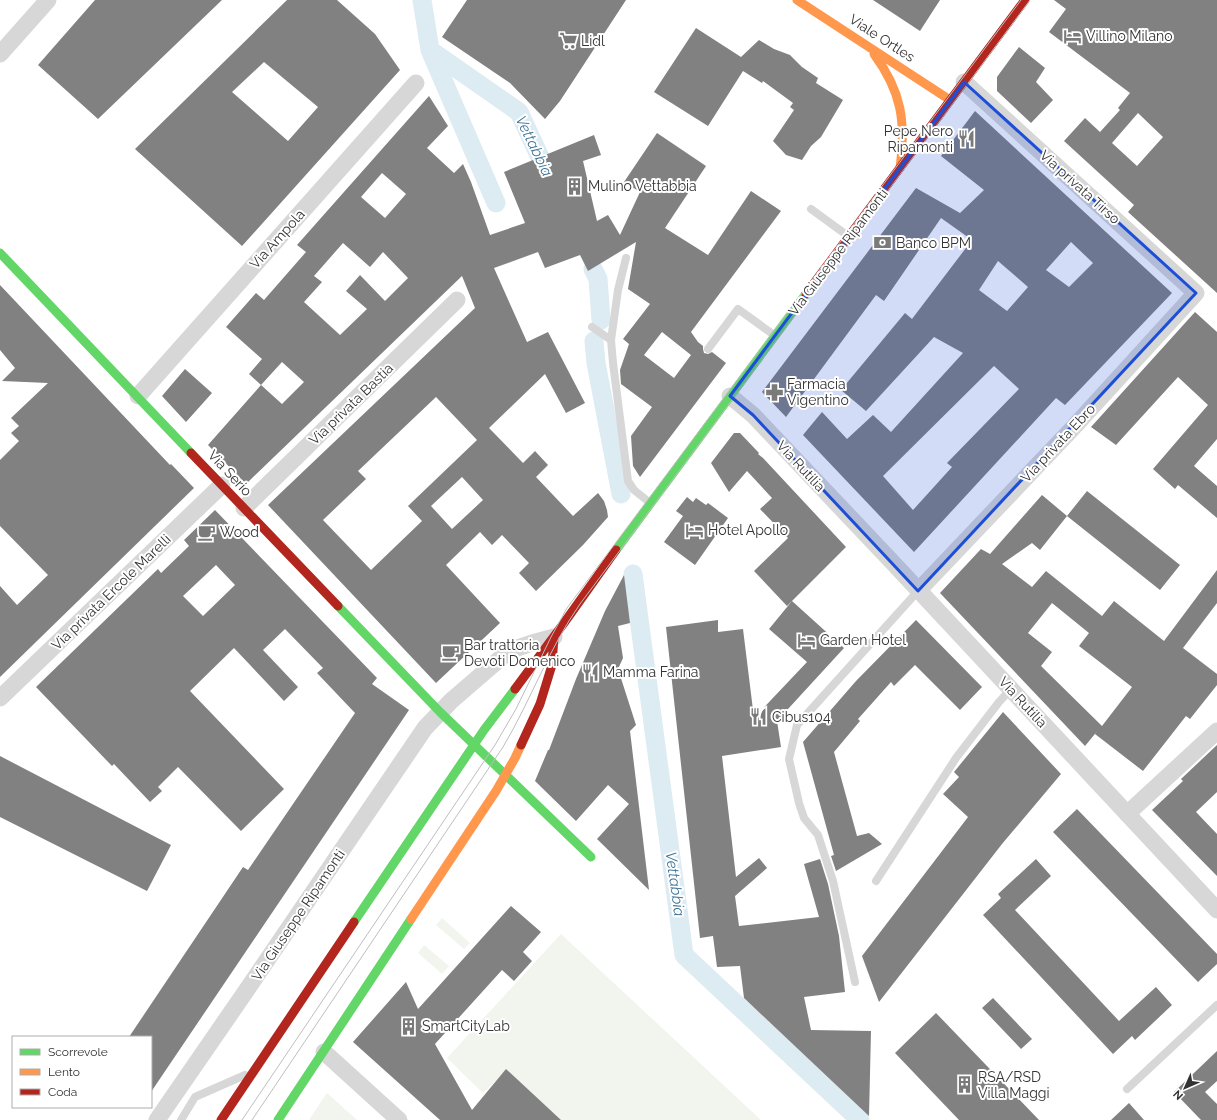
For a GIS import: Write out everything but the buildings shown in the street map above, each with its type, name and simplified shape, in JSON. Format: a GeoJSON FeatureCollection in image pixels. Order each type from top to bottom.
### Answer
{"type":"FeatureCollection","features":[{"type":"Feature","properties":{"kind":"street"},"geometry":{"type":"LineString","coordinates":[[0,54],[48,0]]}},
{"type":"Feature","properties":{"kind":"street","name":"Viale Ortles"},"geometry":{"type":"LineString","coordinates":[[797,0],[950,100]]}},
{"type":"Feature","properties":{"kind":"street","name":"Via Giuseppe Ripamonti"},"geometry":{"type":"LineString","coordinates":[[221,1120],[484,730],[554,637],[650,503],[1025,0]]}},
{"type":"Feature","properties":{"kind":"street"},"geometry":{"type":"LineString","coordinates":[[866,44],[882,64],[890,78],[897,94],[902,112],[903,142],[900,168]]}},
{"type":"Feature","properties":{"kind":"street","name":"Via privata Tirso"},"geometry":{"type":"LineString","coordinates":[[964,82],[1196,293]]}},
{"type":"Feature","properties":{"kind":"street","name":"Via Ampola"},"geometry":{"type":"LineString","coordinates":[[138,396],[416,83]]}},
{"type":"Feature","properties":{"kind":"street","name":"Via Serio"},"geometry":{"type":"LineString","coordinates":[[0,253],[440,712]]}},
{"type":"Feature","properties":{"kind":"street","name":"Via privata Ebro"},"geometry":{"type":"LineString","coordinates":[[918,591],[1072,429],[1196,293]]}},
{"type":"Feature","properties":{"kind":"street","name":"Via privata Bastia"},"geometry":{"type":"LineString","coordinates":[[244,508],[457,300]]}},
{"type":"Feature","properties":{"kind":"street","name":"Via Rutilia"},"geometry":{"type":"LineString","coordinates":[[730,396],[753,415],[1217,910]]}},
{"type":"Feature","properties":{"kind":"street","name":"Via privata Ercole Marelli"},"geometry":{"type":"LineString","coordinates":[[0,698],[222,485]]}},
{"type":"Feature","properties":{"kind":"street"},"geometry":{"type":"LineString","coordinates":[[278,1120],[506,775],[540,704],[552,665],[554,637]]}},
{"type":"Feature","properties":{"kind":"street","name":"Via Giuseppe Ripamonti"},"geometry":{"type":"LineString","coordinates":[[157,1120],[246,992],[425,728],[451,700],[509,651],[554,637]]}},
{"type":"Feature","properties":{"kind":"street"},"geometry":{"type":"LineString","coordinates":[[440,712],[592,857]]}},
{"type":"Feature","properties":{"kind":"street"},"geometry":{"type":"LineString","coordinates":[[1127,814],[1217,731]]}},
{"type":"Feature","properties":{"kind":"street"},"geometry":{"type":"LineString","coordinates":[[324,1052],[397,1119]]}},
{"type":"Feature","properties":{"kind":"lane"},"geometry":{"type":"LineString","coordinates":[[811,209],[849,237]]}},
{"type":"Feature","properties":{"kind":"lane"},"geometry":{"type":"LineString","coordinates":[[626,258],[618,290],[611,340],[612,363],[628,481],[634,490],[650,503]]}},
{"type":"Feature","properties":{"kind":"lane"},"geometry":{"type":"LineString","coordinates":[[708,350],[738,309],[775,336]]}},
{"type":"Feature","properties":{"kind":"lane"},"geometry":{"type":"LineString","coordinates":[[592,327],[611,340]]}},
{"type":"Feature","properties":{"kind":"lane"},"geometry":{"type":"LineString","coordinates":[[855,982],[833,881],[818,836],[804,818],[789,760],[797,725],[918,591]]}},
{"type":"Feature","properties":{"kind":"lane"},"geometry":{"type":"LineString","coordinates":[[876,881],[956,758],[999,702],[1011,689]]}},
{"type":"Feature","properties":{"kind":"lane"},"geometry":{"type":"LineString","coordinates":[[1127,1088],[1217,1005]]}},
{"type":"Feature","properties":{"kind":"lane"},"geometry":{"type":"LineString","coordinates":[[180,1120],[195,1097],[255,1070]]}},
{"type":"Feature","properties":{"kind":"highlighted area"},"geometry":{"type":"Polygon","coordinates":[[[964,82],[1196,293],[918,591],[753,415],[730,396],[964,82]]]}},
{"type":"Feature","properties":{"kind":"shaded area"},"geometry":{"type":"Polygon","coordinates":[[[442,918],[470,943],[464,949],[436,925],[442,918]]]}},
{"type":"Feature","properties":{"kind":"shaded area"},"geometry":{"type":"Polygon","coordinates":[[[561,934],[761,1120],[561,1120],[507,1070],[483,1093],[447,1058],[561,934]]]}},
{"type":"Feature","properties":{"kind":"shaded area"},"geometry":{"type":"Polygon","coordinates":[[[424,945],[449,966],[442,974],[418,953],[424,945]]]}},
{"type":"Feature","properties":{"kind":"shaded area"},"geometry":{"type":"Polygon","coordinates":[[[327,1093],[357,1120],[309,1120],[327,1093]]]}},
{"type":"Feature","properties":{"kind":"waterway","name":"Vettabbia"},"geometry":{"type":"LineString","coordinates":[[422,0],[430,50],[519,112],[551,181]]}},
{"type":"Feature","properties":{"kind":"waterway","name":"Vettabbia"},"geometry":{"type":"LineString","coordinates":[[430,50],[496,203]]}},
{"type":"Feature","properties":{"kind":"waterway","name":"Vettabbia"},"geometry":{"type":"LineString","coordinates":[[593,269],[598,279],[601,320]]}},
{"type":"Feature","properties":{"kind":"waterway","name":"Vettabbia"},"geometry":{"type":"LineString","coordinates":[[594,341],[596,363],[621,494]]}},
{"type":"Feature","properties":{"kind":"waterway","name":"Vettabbia"},"geometry":{"type":"LineString","coordinates":[[633,574],[684,955],[860,1120]]}},
{"type":"Feature","properties":{"kind":"tram line"},"geometry":{"type":"LineString","coordinates":[[242,1120],[495,745],[516,709],[551,637],[567,608],[1021,0]]}},
{"type":"Feature","properties":{"kind":"tram line"},"geometry":{"type":"LineString","coordinates":[[252,1120],[503,747],[549,656],[580,604],[1030,0]]}},
{"type":"Feature","properties":{"kind":"traffic: fast"},"geometry":{"type":"LineString","coordinates":[[0,253],[191,453]]}},
{"type":"Feature","properties":{"kind":"traffic: fast"},"geometry":{"type":"LineString","coordinates":[[616,550],[806,294]]}},
{"type":"Feature","properties":{"kind":"traffic: fast"},"geometry":{"type":"LineString","coordinates":[[338,606],[440,712],[591,857]]}},
{"type":"Feature","properties":{"kind":"traffic: fast"},"geometry":{"type":"LineString","coordinates":[[354,922],[484,730],[515,689]]}},
{"type":"Feature","properties":{"kind":"traffic: fast"},"geometry":{"type":"LineString","coordinates":[[278,1120],[411,919]]}},
{"type":"Feature","properties":{"kind":"traffic: slow"},"geometry":{"type":"LineString","coordinates":[[797,0],[950,100]]}},
{"type":"Feature","properties":{"kind":"traffic: slow"},"geometry":{"type":"LineString","coordinates":[[874,54],[891,81],[900,108],[902,122],[902,151],[900,168]]}},
{"type":"Feature","properties":{"kind":"traffic: slow"},"geometry":{"type":"LineString","coordinates":[[411,919],[496,791],[521,745]]}},
{"type":"Feature","properties":{"kind":"traffic: jam"},"geometry":{"type":"LineString","coordinates":[[806,294],[1025,0]]}},
{"type":"Feature","properties":{"kind":"traffic: jam"},"geometry":{"type":"LineString","coordinates":[[191,453],[338,606]]}},
{"type":"Feature","properties":{"kind":"traffic: jam"},"geometry":{"type":"LineString","coordinates":[[515,689],[616,550]]}},
{"type":"Feature","properties":{"kind":"traffic: jam"},"geometry":{"type":"LineString","coordinates":[[521,745],[540,704],[552,665],[554,637]]}},
{"type":"Feature","properties":{"kind":"traffic: jam"},"geometry":{"type":"LineString","coordinates":[[221,1120],[354,922]]}},
{"type":"Feature","properties":{"kind":"place","name":"Villino Milano"},"geometry":{"type":"Point","coordinates":[1073,36]}},
{"type":"Feature","properties":{"kind":"place","name":"Lidl"},"geometry":{"type":"Point","coordinates":[568,41]}},
{"type":"Feature","properties":{"kind":"place","name":"Pepe Nero Ripamonti"},"geometry":{"type":"Point","coordinates":[966,139]}},
{"type":"Feature","properties":{"kind":"place","name":"Mulino Vettabbia"},"geometry":{"type":"Point","coordinates":[575,186]}},
{"type":"Feature","properties":{"kind":"place","name":"Banco BPM"},"geometry":{"type":"Point","coordinates":[883,243]}},
{"type":"Feature","properties":{"kind":"place","name":"Farmacia Vigentino"},"geometry":{"type":"Point","coordinates":[774,392]}},
{"type":"Feature","properties":{"kind":"place","name":"Hotel Apollo"},"geometry":{"type":"Point","coordinates":[695,530]}},
{"type":"Feature","properties":{"kind":"place","name":"Wood"},"geometry":{"type":"Point","coordinates":[207,532]}},
{"type":"Feature","properties":{"kind":"place","name":"Garden Hotel"},"geometry":{"type":"Point","coordinates":[807,640]}},
{"type":"Feature","properties":{"kind":"place","name":"Bar trattoria Devoti Domenico"},"geometry":{"type":"Point","coordinates":[451,653]}},
{"type":"Feature","properties":{"kind":"place","name":"Mamma Farina"},"geometry":{"type":"Point","coordinates":[590,672]}},
{"type":"Feature","properties":{"kind":"place","name":"Cibus104"},"geometry":{"type":"Point","coordinates":[759,717]}},
{"type":"Feature","properties":{"kind":"place","name":"SmartCityLab"},"geometry":{"type":"Point","coordinates":[409,1026]}},
{"type":"Feature","properties":{"kind":"place","name":"RSA/RSD Villa Maggi"},"geometry":{"type":"Point","coordinates":[965,1085]}}]}
